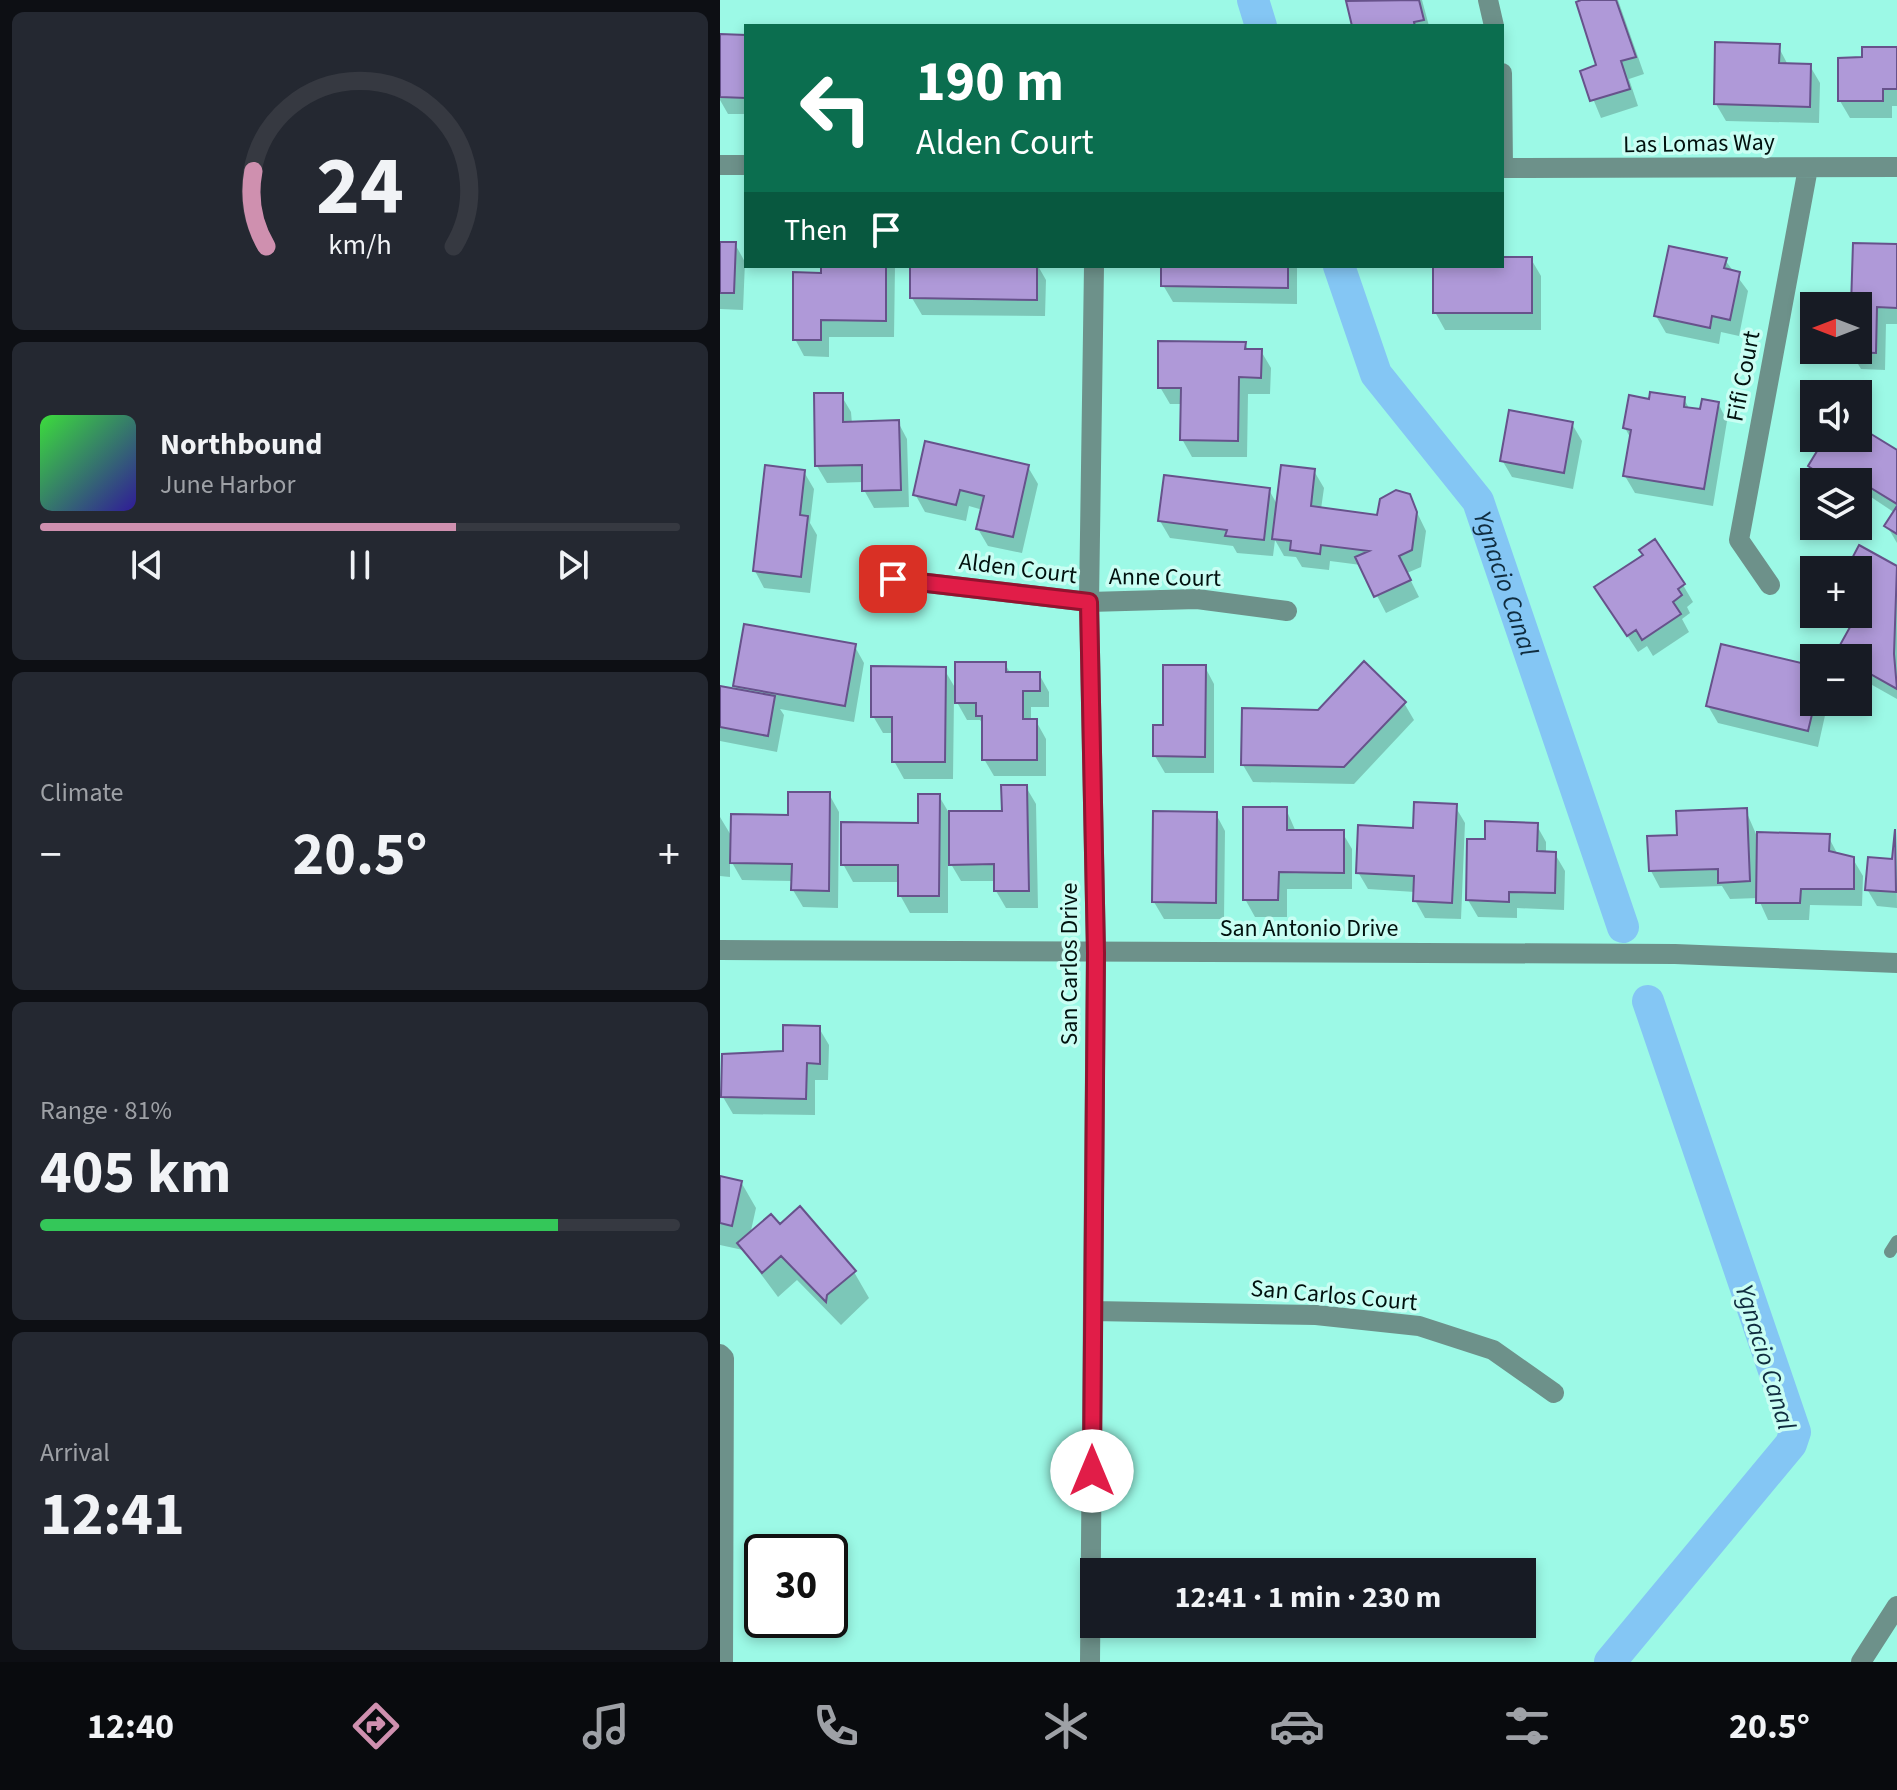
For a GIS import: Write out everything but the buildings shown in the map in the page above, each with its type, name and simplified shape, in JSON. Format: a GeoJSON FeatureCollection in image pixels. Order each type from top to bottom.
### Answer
{"type":"FeatureCollection","features":[{"type":"Feature","properties":{"kind":"street"},"geometry":{"type":"LineString","coordinates":[[1488,0],[1494,24]]}},
{"type":"Feature","properties":{"kind":"street"},"geometry":{"type":"LineString","coordinates":[[720,165],[744,165]]}},
{"type":"Feature","properties":{"kind":"street","name":"Las Lomas Way"},"geometry":{"type":"LineString","coordinates":[[1504,168],[1897,167]]}},
{"type":"Feature","properties":{"kind":"street","name":"Fifi Court"},"geometry":{"type":"LineString","coordinates":[[1770,585],[1739,540],[1808,168]]}},
{"type":"Feature","properties":{"kind":"street","name":"San Carlos Drive"},"geometry":{"type":"LineString","coordinates":[[1090,1662],[1096,953],[1089,602],[1094,268]]}},
{"type":"Feature","properties":{"kind":"street","name":"Alden Court"},"geometry":{"type":"LineString","coordinates":[[893,579],[1089,602]]}},
{"type":"Feature","properties":{"kind":"street","name":"Anne Court"},"geometry":{"type":"LineString","coordinates":[[1089,602],[1197,599],[1287,611]]}},
{"type":"Feature","properties":{"kind":"street","name":"San Antonio Drive"},"geometry":{"type":"LineString","coordinates":[[720,950],[1675,954],[1897,963]]}},
{"type":"Feature","properties":{"kind":"street","name":"San Carlos Court"},"geometry":{"type":"LineString","coordinates":[[1093,1311],[1316,1315],[1419,1326],[1493,1350],[1554,1393]]}},
{"type":"Feature","properties":{"kind":"street"},"geometry":{"type":"LineString","coordinates":[[720,1354],[724,1358],[723,1662]]}},
{"type":"Feature","properties":{"kind":"street"},"geometry":{"type":"LineString","coordinates":[[1861,1662],[1897,1606]]}},
{"type":"Feature","properties":{"kind":"waterway","name":"Ygnacio Canal"},"geometry":{"type":"LineString","coordinates":[[1253,0],[1260,24]]}},
{"type":"Feature","properties":{"kind":"waterway","name":"Ygnacio Canal"},"geometry":{"type":"LineString","coordinates":[[1340,268],[1376,374],[1478,501],[1623,927]]}},
{"type":"Feature","properties":{"kind":"waterway","name":"Ygnacio Canal"},"geometry":{"type":"LineString","coordinates":[[1610,1662],[1791,1444],[1795,1432],[1648,1001]]}},
{"type":"Feature","properties":{"kind":"route"},"geometry":{"type":"LineString","coordinates":[[893,579],[1089,602],[1096,953],[1092,1471]]}}]}
